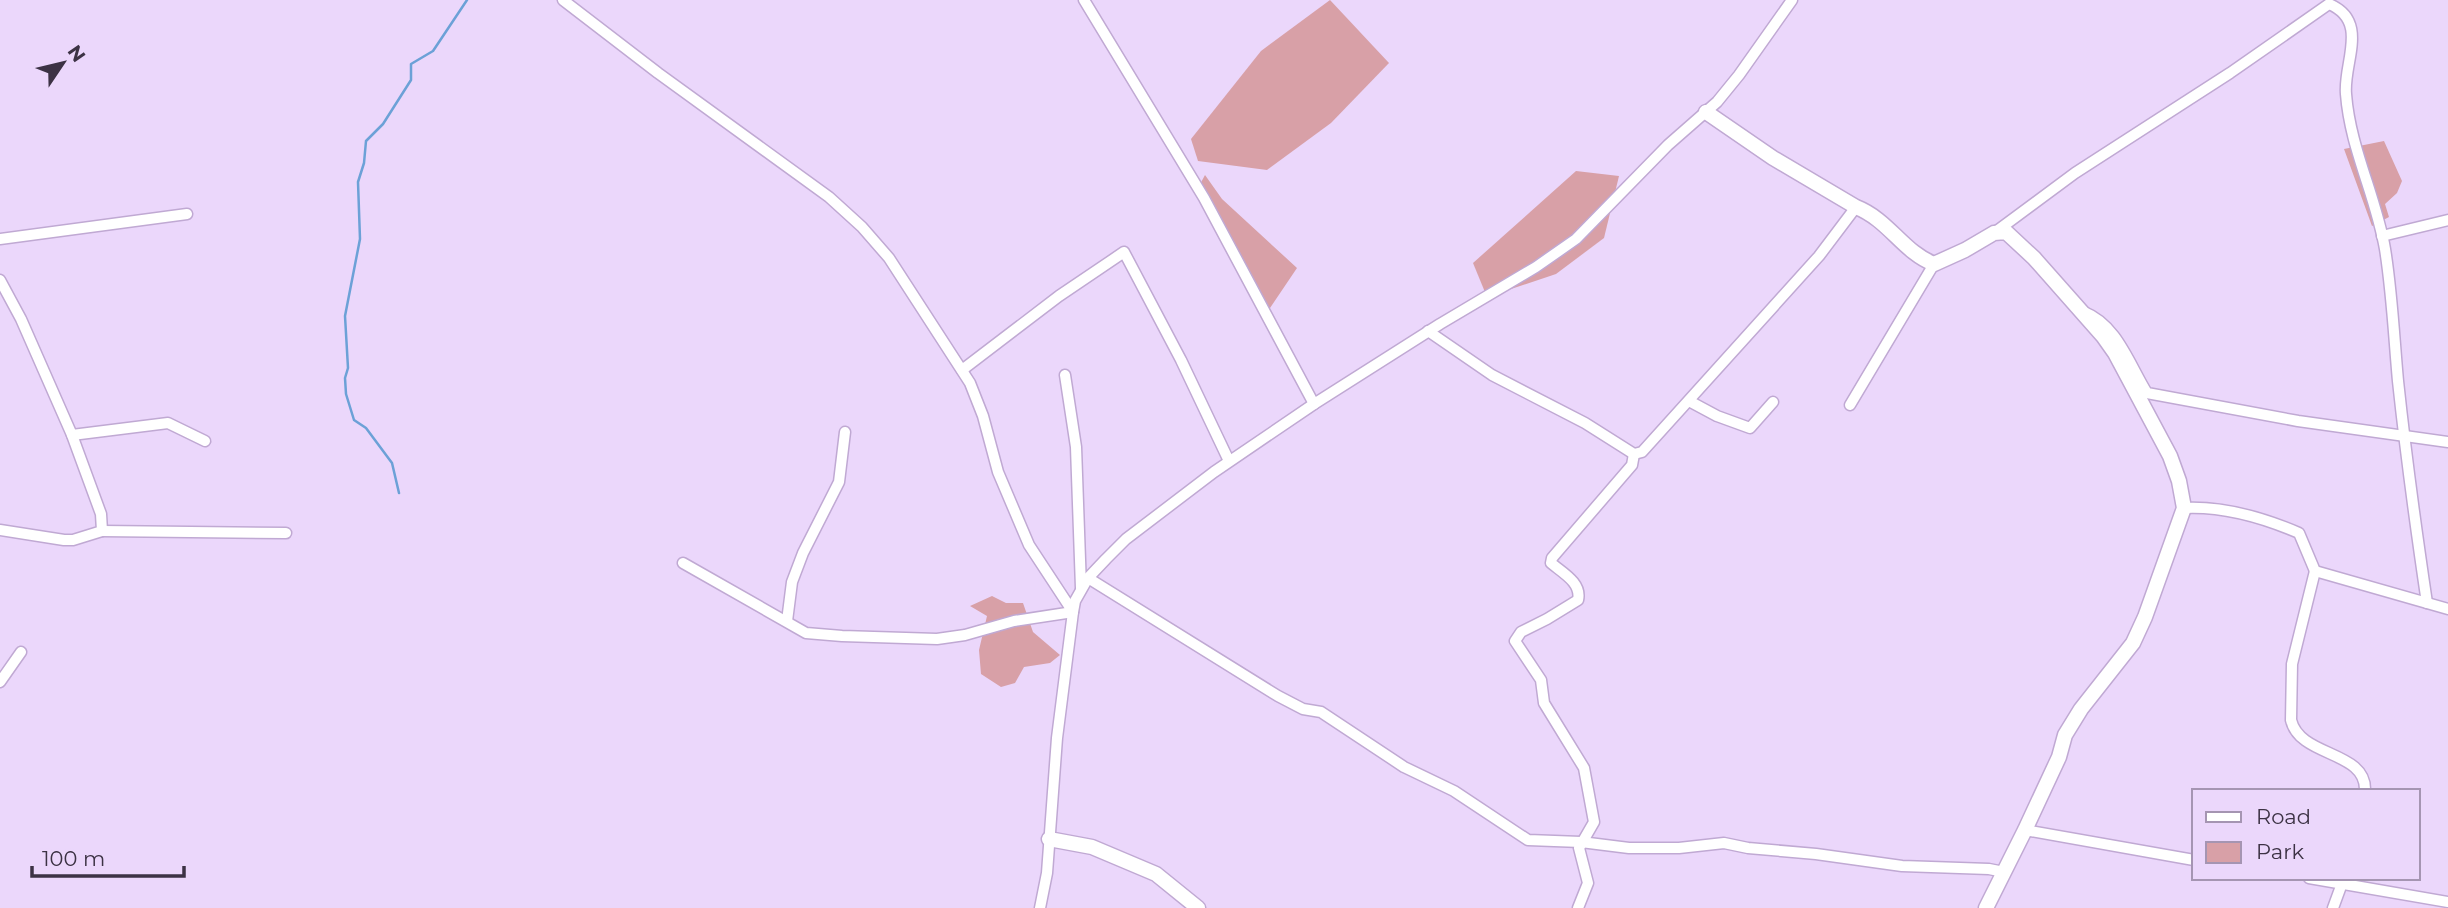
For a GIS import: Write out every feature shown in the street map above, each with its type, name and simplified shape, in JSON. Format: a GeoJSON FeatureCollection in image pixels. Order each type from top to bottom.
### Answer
{"type":"FeatureCollection","features":[{"type":"Feature","properties":{"kind":"street"},"geometry":{"type":"LineString","coordinates":[[563,0],[829,197],[862,227],[890,258],[970,383],[983,416],[998,472],[1029,545],[1073,612]]}},
{"type":"Feature","properties":{"kind":"street"},"geometry":{"type":"LineString","coordinates":[[1084,0],[1205,198],[1314,404]]}},
{"type":"Feature","properties":{"kind":"street"},"geometry":{"type":"LineString","coordinates":[[1040,908],[1047,873],[1057,738],[1073,612],[1075,601],[1088,578],[1126,539],[1229,461],[1428,331],[1520,277],[1576,239],[1668,145],[1706,112],[1739,75],[1792,0]]}},
{"type":"Feature","properties":{"kind":"street"},"geometry":{"type":"LineString","coordinates":[[1850,405],[1934,264],[1994,233],[2075,173],[2230,73],[2329,4],[2341,10],[2351,26],[2353,37],[2345,91],[2349,119],[2386,258],[2404,435],[2427,603]]}},
{"type":"Feature","properties":{"kind":"street"},"geometry":{"type":"LineString","coordinates":[[1706,112],[1773,158],[1869,212],[1893,230],[1914,253],[1934,264]]}},
{"type":"Feature","properties":{"kind":"street"},"geometry":{"type":"LineString","coordinates":[[1428,331],[1492,375],[1585,423],[1634,454],[1642,452],[1819,256],[1856,207]]}},
{"type":"Feature","properties":{"kind":"street"},"geometry":{"type":"LineString","coordinates":[[0,239],[187,214]]}},
{"type":"Feature","properties":{"kind":"street"},"geometry":{"type":"LineString","coordinates":[[2382,236],[2448,220]]}},
{"type":"Feature","properties":{"kind":"street"},"geometry":{"type":"LineString","coordinates":[[1986,908],[2059,757],[2065,736],[2074,720],[2133,643],[2184,508],[2179,481],[2170,456],[2115,353],[2034,258],[2006,232],[1994,233]]}},
{"type":"Feature","properties":{"kind":"street"},"geometry":{"type":"LineString","coordinates":[[962,370],[1059,296],[1124,252],[1181,360],[1229,461]]}},
{"type":"Feature","properties":{"kind":"street"},"geometry":{"type":"LineString","coordinates":[[0,280],[21,319],[72,435],[101,514],[102,531]]}},
{"type":"Feature","properties":{"kind":"street"},"geometry":{"type":"LineString","coordinates":[[2081,311],[2096,317],[2117,338],[2147,393],[2298,421],[2448,442]]}},
{"type":"Feature","properties":{"kind":"street"},"geometry":{"type":"LineString","coordinates":[[1065,375],[1076,447],[1081,591]]}},
{"type":"Feature","properties":{"kind":"street"},"geometry":{"type":"LineString","coordinates":[[1689,401],[1717,416],[1750,428],[1773,402]]}},
{"type":"Feature","properties":{"kind":"street"},"geometry":{"type":"LineString","coordinates":[[72,435],[168,424],[205,441]]}},
{"type":"Feature","properties":{"kind":"street"},"geometry":{"type":"LineString","coordinates":[[787,621],[792,582],[803,553],[839,482],[845,432]]}},
{"type":"Feature","properties":{"kind":"street"},"geometry":{"type":"LineString","coordinates":[[1578,908],[1588,883],[1579,848],[1594,822],[1584,768],[1544,703],[1541,680],[1516,640],[1521,632],[1578,600],[1580,593],[1575,583],[1551,562],[1552,558],[1632,465],[1634,454]]}},
{"type":"Feature","properties":{"kind":"street"},"geometry":{"type":"LineString","coordinates":[[2184,508],[2235,512],[2299,533],[2315,571],[2292,664],[2293,729],[2302,739],[2356,767],[2365,779],[2365,789]]}},
{"type":"Feature","properties":{"kind":"street"},"geometry":{"type":"LineString","coordinates":[[0,530],[64,540],[102,531],[286,533]]}},
{"type":"Feature","properties":{"kind":"street"},"geometry":{"type":"LineString","coordinates":[[683,563],[806,633],[937,639],[965,635],[1014,621],[1073,612]]}},
{"type":"Feature","properties":{"kind":"street"},"geometry":{"type":"LineString","coordinates":[[2315,571],[2448,609]]}},
{"type":"Feature","properties":{"kind":"street"},"geometry":{"type":"LineString","coordinates":[[1088,578],[1278,696],[1303,709],[1321,712],[1404,767],[1454,791],[1528,840],[1581,842],[1629,848],[1679,848],[1724,843],[1902,866],[1989,869],[2004,872]]}},
{"type":"Feature","properties":{"kind":"street"},"geometry":{"type":"LineString","coordinates":[[0,682],[20,652]]}},
{"type":"Feature","properties":{"kind":"street"},"geometry":{"type":"LineString","coordinates":[[2025,830],[2192,860]]}},
{"type":"Feature","properties":{"kind":"street"},"geometry":{"type":"LineString","coordinates":[[1049,839],[1092,847],[1156,874],[1198,908]]}},
{"type":"Feature","properties":{"kind":"street"},"geometry":{"type":"LineString","coordinates":[[2333,908],[2343,881],[2448,902]]}},
{"type":"Feature","properties":{"kind":"green space"},"geometry":{"type":"Polygon","coordinates":[[[1330,0],[1389,63],[1331,123],[1267,170],[1198,161],[1191,139],[1261,51],[1330,0]]]}},
{"type":"Feature","properties":{"kind":"green space"},"geometry":{"type":"Polygon","coordinates":[[[2384,141],[2402,181],[2397,193],[2385,204],[2389,217],[2372,226],[2344,149],[2384,141]]]}},
{"type":"Feature","properties":{"kind":"green space"},"geometry":{"type":"Polygon","coordinates":[[[1576,171],[1619,176],[1604,238],[1556,274],[1487,297],[1473,263],[1576,171]]]}},
{"type":"Feature","properties":{"kind":"green space"},"geometry":{"type":"Polygon","coordinates":[[[1205,175],[1222,199],[1297,268],[1266,314],[1198,188],[1205,175]]]}},
{"type":"Feature","properties":{"kind":"green space"},"geometry":{"type":"Polygon","coordinates":[[[992,596],[1006,603],[1023,603],[1033,632],[1060,655],[1050,663],[1024,667],[1015,683],[1001,687],[981,674],[979,650],[987,616],[970,606],[992,596]]]}},
{"type":"Feature","properties":{"kind":"waterway"},"geometry":{"type":"LineString","coordinates":[[399,493],[392,463],[366,428],[354,420],[346,394],[345,378],[348,368],[345,316],[360,239],[358,182],[364,163],[366,141],[383,124],[411,80],[411,64],[433,51],[467,0]]}}]}
